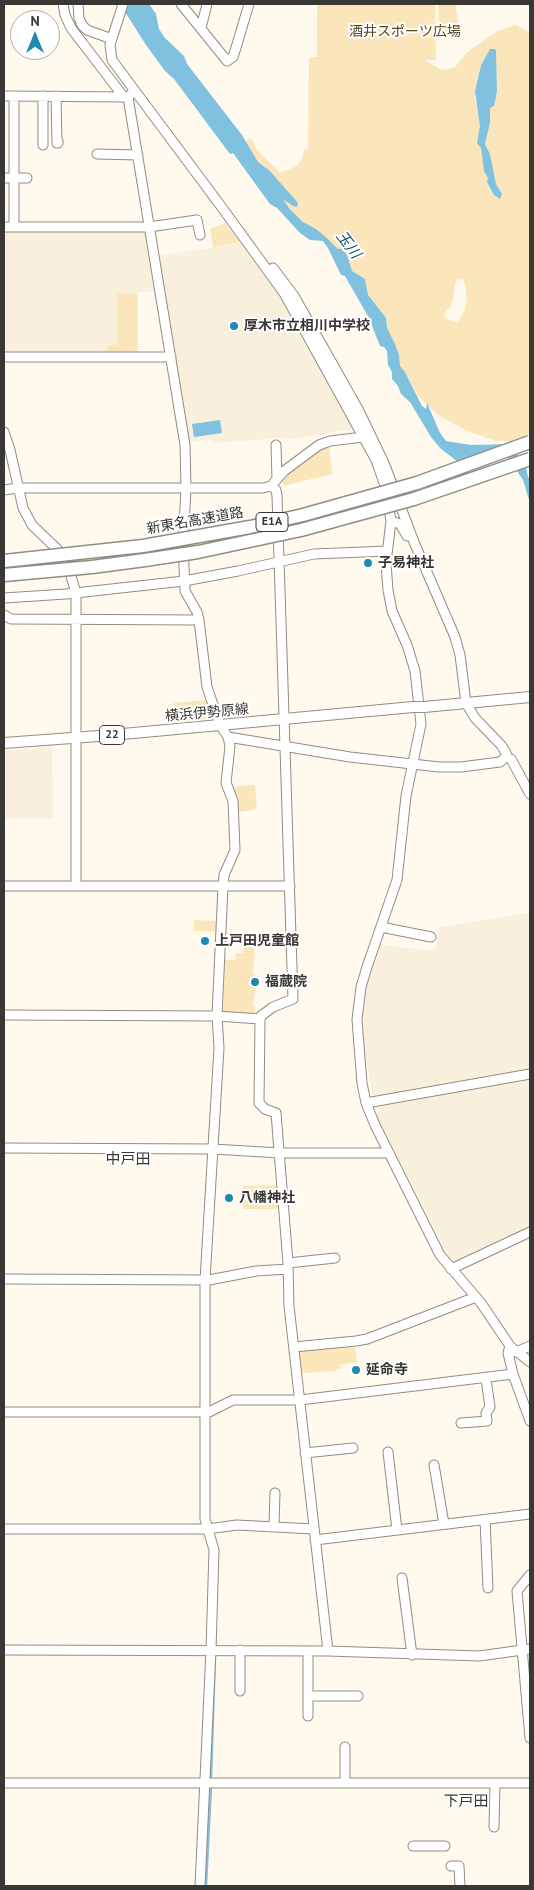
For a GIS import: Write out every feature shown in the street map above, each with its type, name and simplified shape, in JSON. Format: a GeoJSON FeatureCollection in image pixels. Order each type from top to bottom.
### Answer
{"type":"FeatureCollection","features":[{"type":"Feature","properties":{"kind":"highway","name":"新東名高速道路"},"geometry":{"type":"LineString","coordinates":[[4,562],[143,546],[250,527],[303,515],[417,483],[530,442]]}},
{"type":"Feature","properties":{"kind":"highway","name":"E1A"},"geometry":{"type":"LineString","coordinates":[[4,575],[145,560],[265,538],[357,516],[405,502],[530,459]]}},
{"type":"Feature","properties":{"kind":"main road","name":"22"},"geometry":{"type":"LineString","coordinates":[[466,703],[530,697]]}},
{"type":"Feature","properties":{"kind":"main road","name":"横浜伊勢原線"},"geometry":{"type":"LineString","coordinates":[[4,743],[466,703]]}},
{"type":"Feature","properties":{"kind":"street"},"geometry":{"type":"LineString","coordinates":[[63,4],[65,15],[71,28],[223,209],[284,293],[376,460],[385,486],[390,521],[386,573],[392,611],[413,662],[418,688],[421,724],[406,796],[397,880],[361,987],[358,1012],[358,1039],[366,1103],[440,1255],[476,1297],[513,1349],[530,1362]]}},
{"type":"Feature","properties":{"kind":"street"},"geometry":{"type":"LineString","coordinates":[[78,4],[79,18],[82,25],[88,30],[113,34]]}},
{"type":"Feature","properties":{"kind":"street"},"geometry":{"type":"LineString","coordinates":[[123,4],[110,50],[112,60],[129,95],[185,445],[185,591],[198,620],[207,687],[220,725],[228,737],[230,752],[226,782],[232,801],[235,850],[227,867],[223,886],[217,1016],[220,1048],[205,1280],[205,1519],[214,1550],[206,1782],[200,1886]]}},
{"type":"Feature","properties":{"kind":"street"},"geometry":{"type":"LineString","coordinates":[[181,4],[226,60],[233,57],[249,4]]}},
{"type":"Feature","properties":{"kind":"street"},"geometry":{"type":"LineString","coordinates":[[200,28],[207,4]]}},
{"type":"Feature","properties":{"kind":"street"},"geometry":{"type":"LineString","coordinates":[[4,96],[129,95]]}},
{"type":"Feature","properties":{"kind":"street"},"geometry":{"type":"LineString","coordinates":[[14,96],[14,227]]}},
{"type":"Feature","properties":{"kind":"street"},"geometry":{"type":"LineString","coordinates":[[43,96],[43,144]]}},
{"type":"Feature","properties":{"kind":"street"},"geometry":{"type":"LineString","coordinates":[[56,96],[59,129],[57,143],[58,141]]}},
{"type":"Feature","properties":{"kind":"street"},"geometry":{"type":"LineString","coordinates":[[97,154],[138,155]]}},
{"type":"Feature","properties":{"kind":"street"},"geometry":{"type":"LineString","coordinates":[[4,178],[27,178]]}},
{"type":"Feature","properties":{"kind":"street"},"geometry":{"type":"LineString","coordinates":[[223,209],[246,233],[294,296],[359,411],[384,463],[414,542],[455,637],[460,655],[466,703],[475,718],[506,750],[530,794]]}},
{"type":"Feature","properties":{"kind":"street"},"geometry":{"type":"LineString","coordinates":[[4,227],[149,228],[197,220],[200,235]]}},
{"type":"Feature","properties":{"kind":"street"},"geometry":{"type":"LineString","coordinates":[[4,357],[171,357]]}},
{"type":"Feature","properties":{"kind":"street"},"geometry":{"type":"LineString","coordinates":[[4,432],[23,508],[32,525],[58,550],[67,563],[76,593],[76,885]]}},
{"type":"Feature","properties":{"kind":"street"},"geometry":{"type":"LineString","coordinates":[[4,490],[18,488],[263,488],[274,483],[284,471],[319,445],[330,441],[363,437]]}},
{"type":"Feature","properties":{"kind":"street"},"geometry":{"type":"LineString","coordinates":[[276,445],[274,483],[277,496],[293,999],[273,1007],[260,1016],[259,1103],[265,1109],[276,1113],[288,1266],[289,1306],[328,1651]]}},
{"type":"Feature","properties":{"kind":"street"},"geometry":{"type":"LineString","coordinates":[[390,521],[400,524],[404,528],[428,584],[441,606]]}},
{"type":"Feature","properties":{"kind":"street"},"geometry":{"type":"LineString","coordinates":[[4,598],[76,593],[184,581],[314,554],[387,551]]}},
{"type":"Feature","properties":{"kind":"street"},"geometry":{"type":"LineString","coordinates":[[4,615],[11,619],[198,620]]}},
{"type":"Feature","properties":{"kind":"street"},"geometry":{"type":"LineString","coordinates":[[228,737],[412,765],[439,767],[477,766],[500,762],[509,758]]}},
{"type":"Feature","properties":{"kind":"street"},"geometry":{"type":"LineString","coordinates":[[4,886],[290,886]]}},
{"type":"Feature","properties":{"kind":"street"},"geometry":{"type":"LineString","coordinates":[[381,927],[420,937],[431,937]]}},
{"type":"Feature","properties":{"kind":"street"},"geometry":{"type":"LineString","coordinates":[[4,1015],[217,1016],[260,1019]]}},
{"type":"Feature","properties":{"kind":"street"},"geometry":{"type":"LineString","coordinates":[[366,1103],[530,1074]]}},
{"type":"Feature","properties":{"kind":"street"},"geometry":{"type":"LineString","coordinates":[[4,1148],[213,1149],[280,1154],[389,1153]]}},
{"type":"Feature","properties":{"kind":"street"},"geometry":{"type":"LineString","coordinates":[[451,1269],[530,1232]]}},
{"type":"Feature","properties":{"kind":"street"},"geometry":{"type":"LineString","coordinates":[[4,1279],[205,1280],[335,1258]]}},
{"type":"Feature","properties":{"kind":"street"},"geometry":{"type":"LineString","coordinates":[[294,1347],[356,1341],[367,1338],[476,1297]]}},
{"type":"Feature","properties":{"kind":"street"},"geometry":{"type":"LineString","coordinates":[[530,1346],[513,1349],[508,1353],[513,1374],[530,1420]]}},
{"type":"Feature","properties":{"kind":"street"},"geometry":{"type":"LineString","coordinates":[[4,1412],[205,1412],[213,1411],[232,1400],[300,1400],[513,1374]]}},
{"type":"Feature","properties":{"kind":"street"},"geometry":{"type":"LineString","coordinates":[[461,1423],[487,1423],[486,1413],[490,1407],[486,1378]]}},
{"type":"Feature","properties":{"kind":"street"},"geometry":{"type":"LineString","coordinates":[[305,1452],[348,1446]]}},
{"type":"Feature","properties":{"kind":"street"},"geometry":{"type":"LineString","coordinates":[[386,1458],[397,1530]]}},
{"type":"Feature","properties":{"kind":"street"},"geometry":{"type":"LineString","coordinates":[[434,1465],[444,1524]]}},
{"type":"Feature","properties":{"kind":"street"},"geometry":{"type":"LineString","coordinates":[[274,1526],[276,1493]]}},
{"type":"Feature","properties":{"kind":"street"},"geometry":{"type":"LineString","coordinates":[[315,1540],[530,1514]]}},
{"type":"Feature","properties":{"kind":"street"},"geometry":{"type":"LineString","coordinates":[[485,1520],[488,1588]]}},
{"type":"Feature","properties":{"kind":"street"},"geometry":{"type":"LineString","coordinates":[[4,1529],[207,1529],[237,1525],[313,1529]]}},
{"type":"Feature","properties":{"kind":"street"},"geometry":{"type":"LineString","coordinates":[[530,1575],[517,1591],[527,1650],[530,1738]]}},
{"type":"Feature","properties":{"kind":"street"},"geometry":{"type":"LineString","coordinates":[[402,1578],[412,1654]]}},
{"type":"Feature","properties":{"kind":"street"},"geometry":{"type":"LineString","coordinates":[[4,1650],[328,1651],[479,1656],[527,1650]]}},
{"type":"Feature","properties":{"kind":"street"},"geometry":{"type":"LineString","coordinates":[[240,1650],[237,1676],[240,1691]]}},
{"type":"Feature","properties":{"kind":"street"},"geometry":{"type":"LineString","coordinates":[[308,1651],[308,1716]]}},
{"type":"Feature","properties":{"kind":"street"},"geometry":{"type":"LineString","coordinates":[[308,1696],[353,1694]]}},
{"type":"Feature","properties":{"kind":"street"},"geometry":{"type":"LineString","coordinates":[[343,1752],[345,1783]]}},
{"type":"Feature","properties":{"kind":"street"},"geometry":{"type":"LineString","coordinates":[[4,1783],[530,1783]]}},
{"type":"Feature","properties":{"kind":"street"},"geometry":{"type":"LineString","coordinates":[[492,1823],[495,1783]]}},
{"type":"Feature","properties":{"kind":"street"},"geometry":{"type":"LineString","coordinates":[[413,1846],[445,1846]]}},
{"type":"Feature","properties":{"kind":"street"},"geometry":{"type":"LineString","coordinates":[[459,1866],[460,1886]]}},
{"type":"Feature","properties":{"kind":"shaded area"},"geometry":{"type":"Polygon","coordinates":[[[4,229],[142,229],[147,233],[156,291],[138,292],[138,355],[4,355],[4,229]]]}},
{"type":"Feature","properties":{"kind":"shaded area","name":"厚木市立相川中学校"},"geometry":{"type":"Polygon","coordinates":[[[240,243],[282,298],[320,364],[354,429],[285,440],[280,438],[213,443],[212,439],[189,442],[159,256],[240,243]]]}},
{"type":"Feature","properties":{"kind":"shaded area"},"geometry":{"type":"Polygon","coordinates":[[[52,747],[53,819],[4,819],[4,751],[52,747]]]}},
{"type":"Feature","properties":{"kind":"shaded area"},"geometry":{"type":"Polygon","coordinates":[[[530,913],[530,1071],[377,1098],[372,1095],[363,1036],[366,987],[379,945],[435,951],[440,927],[530,913]]]}},
{"type":"Feature","properties":{"kind":"shaded area"},"geometry":{"type":"Polygon","coordinates":[[[530,1078],[530,1228],[456,1263],[451,1260],[376,1115],[381,1103],[530,1078]]]}},
{"type":"Feature","properties":{"kind":"green space","name":"酒井スポーツ広場"},"geometry":{"type":"Polygon","coordinates":[[[317,4],[435,4],[436,60],[425,60],[441,70],[454,68],[467,52],[498,31],[515,25],[530,33],[530,434],[511,441],[496,441],[467,431],[438,415],[418,396],[400,366],[399,355],[387,329],[386,319],[368,295],[365,279],[352,271],[347,255],[316,229],[303,222],[289,208],[282,198],[297,203],[264,166],[258,162],[246,143],[249,138],[254,142],[259,152],[280,173],[297,166],[302,159],[304,150],[308,149],[309,60],[311,57],[317,57],[317,4]],[[490,49],[481,65],[476,83],[475,99],[479,112],[481,131],[478,140],[488,182],[494,195],[500,192],[496,184],[490,154],[485,144],[490,123],[490,108],[497,91],[496,51],[490,49]],[[456,280],[452,304],[444,314],[449,320],[458,322],[467,301],[465,284],[463,280],[456,280]]]}},
{"type":"Feature","properties":{"kind":"green space"},"geometry":{"type":"Polygon","coordinates":[[[438,4],[455,4],[460,30],[455,34],[442,35],[439,32],[438,4]]]}},
{"type":"Feature","properties":{"kind":"green space"},"geometry":{"type":"Polygon","coordinates":[[[225,223],[240,242],[213,247],[210,229],[225,223]]]}},
{"type":"Feature","properties":{"kind":"green space"},"geometry":{"type":"Polygon","coordinates":[[[117,293],[137,293],[137,353],[108,353],[108,347],[118,343],[117,293]]]}},
{"type":"Feature","properties":{"kind":"green space"},"geometry":{"type":"Polygon","coordinates":[[[329,447],[332,474],[283,486],[282,479],[284,475],[317,451],[329,447]]]}},
{"type":"Feature","properties":{"kind":"green space"},"geometry":{"type":"Polygon","coordinates":[[[207,700],[210,718],[175,722],[174,703],[207,700]]]}},
{"type":"Feature","properties":{"kind":"green space"},"geometry":{"type":"Polygon","coordinates":[[[255,785],[257,809],[238,812],[232,787],[255,785]]]}},
{"type":"Feature","properties":{"kind":"green space"},"geometry":{"type":"Polygon","coordinates":[[[194,920],[218,921],[218,931],[194,931],[194,920]]]}},
{"type":"Feature","properties":{"kind":"green space"},"geometry":{"type":"Polygon","coordinates":[[[254,946],[255,952],[253,973],[257,976],[253,1006],[255,1006],[255,1017],[223,1015],[225,960],[235,960],[236,953],[243,953],[243,947],[254,946]]]}},
{"type":"Feature","properties":{"kind":"green space"},"geometry":{"type":"Polygon","coordinates":[[[280,1185],[282,1209],[243,1209],[243,1186],[280,1185]]]}},
{"type":"Feature","properties":{"kind":"green space"},"geometry":{"type":"Polygon","coordinates":[[[355,1345],[357,1362],[340,1365],[341,1369],[336,1369],[335,1371],[300,1373],[298,1350],[355,1345]]]}},
{"type":"Feature","properties":{"kind":"water"},"geometry":{"type":"Polygon","coordinates":[[[120,4],[149,4],[156,14],[159,29],[165,38],[184,56],[187,64],[242,135],[258,162],[269,170],[298,203],[297,207],[293,206],[283,199],[289,208],[303,222],[316,229],[338,249],[342,249],[347,255],[352,271],[365,279],[368,295],[386,318],[387,328],[399,355],[400,366],[422,406],[426,409],[427,403],[440,433],[446,441],[471,445],[510,444],[526,467],[528,477],[530,478],[530,503],[523,480],[507,456],[458,462],[440,448],[431,437],[410,402],[401,394],[398,386],[392,379],[387,351],[384,347],[380,346],[369,318],[345,276],[341,275],[323,241],[310,240],[300,233],[277,208],[270,204],[233,153],[230,154],[174,79],[165,71],[120,4]]]}},
{"type":"Feature","properties":{"kind":"water"},"geometry":{"type":"Polygon","coordinates":[[[490,49],[495,49],[496,51],[497,91],[494,106],[490,108],[490,123],[485,144],[490,154],[496,184],[502,194],[500,199],[494,195],[487,182],[488,178],[484,171],[481,148],[477,143],[480,126],[475,91],[481,65],[490,49]]]}},
{"type":"Feature","properties":{"kind":"water"},"geometry":{"type":"Polygon","coordinates":[[[220,420],[222,433],[194,437],[192,424],[220,420]]]}},
{"type":"Feature","properties":{"kind":"waterway"},"geometry":{"type":"LineString","coordinates":[[211,1779],[215,1653]]}},
{"type":"Feature","properties":{"kind":"waterway"},"geometry":{"type":"LineString","coordinates":[[206,1886],[211,1786]]}},
{"type":"Feature","properties":{"kind":"place","name":"厚木市立相川中学校"},"geometry":{"type":"Point","coordinates":[234,326]}},
{"type":"Feature","properties":{"kind":"place","name":"子易神社"},"geometry":{"type":"Point","coordinates":[368,563]}},
{"type":"Feature","properties":{"kind":"place","name":"上戸田児童館"},"geometry":{"type":"Point","coordinates":[205,941]}},
{"type":"Feature","properties":{"kind":"place","name":"福蔵院"},"geometry":{"type":"Point","coordinates":[255,982]}},
{"type":"Feature","properties":{"kind":"place","name":"八幡神社"},"geometry":{"type":"Point","coordinates":[229,1198]}},
{"type":"Feature","properties":{"kind":"place","name":"延命寺"},"geometry":{"type":"Point","coordinates":[356,1370]}},
{"type":"Feature","properties":{"kind":"district","name":"中戸田"},"geometry":{"type":"Point","coordinates":[128,1160]}},
{"type":"Feature","properties":{"kind":"district","name":"下戸田"},"geometry":{"type":"Point","coordinates":[466,1802]}},
{"type":"Feature","properties":{"kind":"water label","name":"玉川"},"geometry":{"type":"Point","coordinates":[348,245]}}]}
